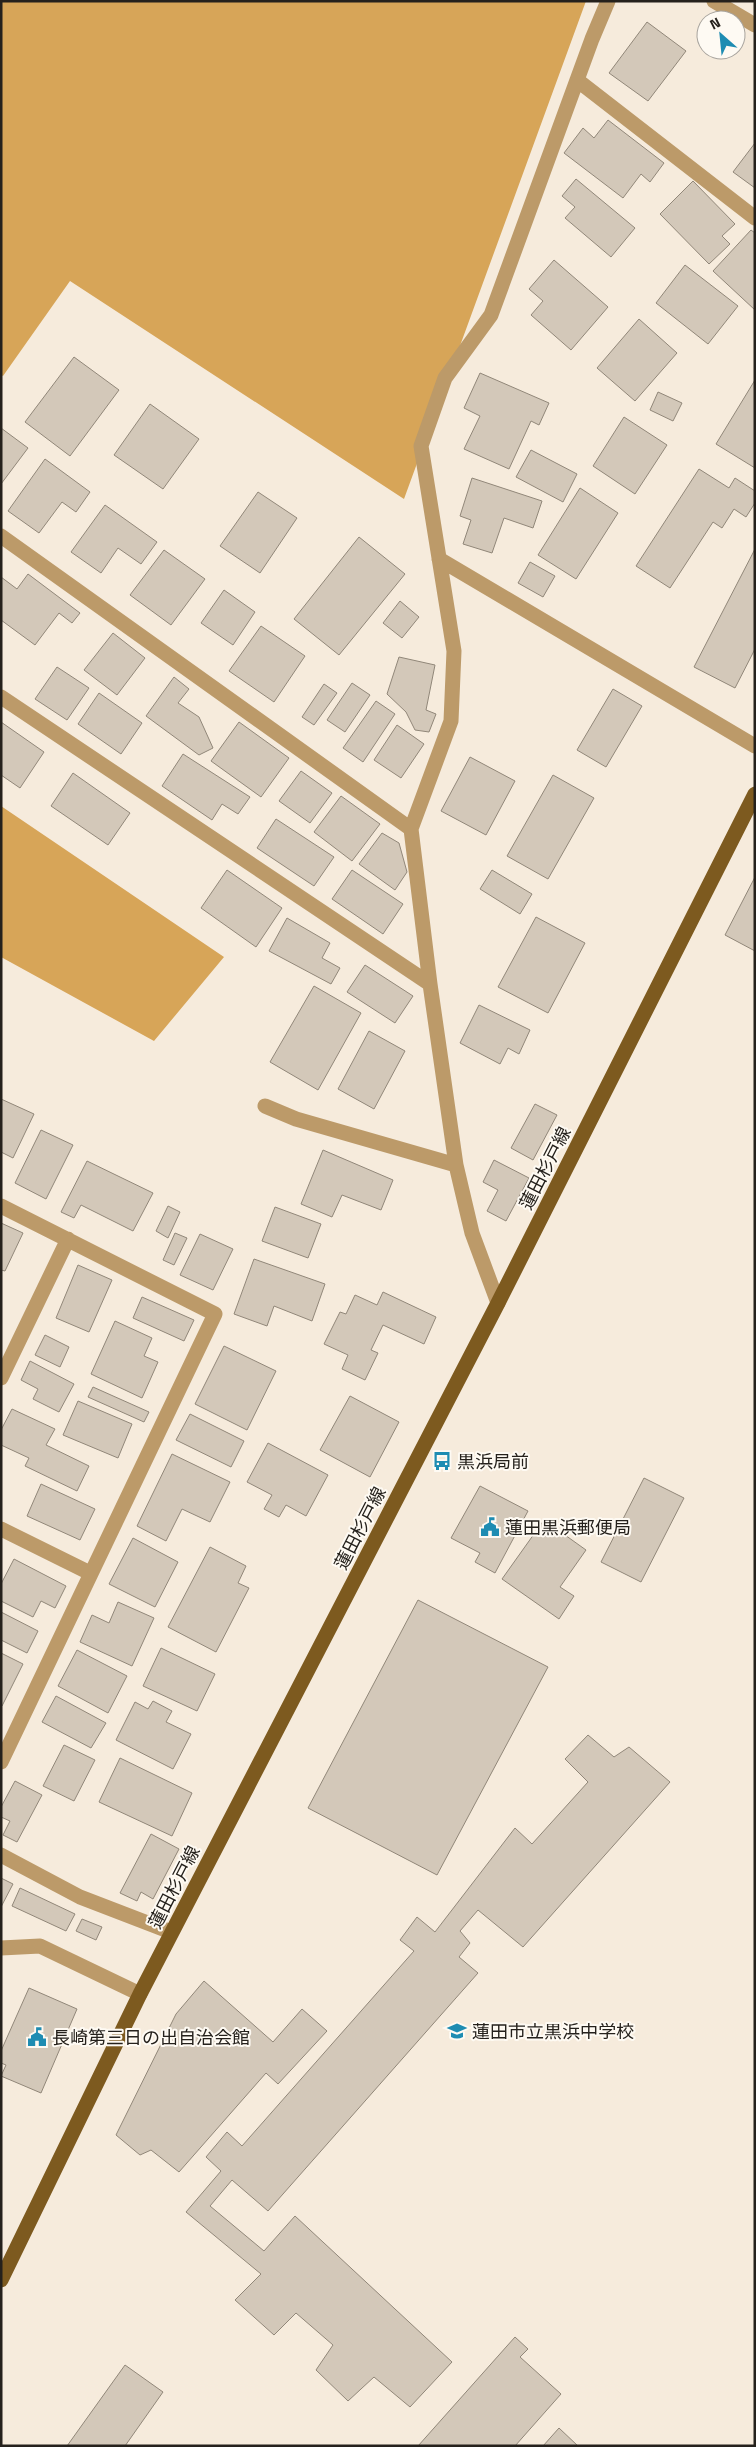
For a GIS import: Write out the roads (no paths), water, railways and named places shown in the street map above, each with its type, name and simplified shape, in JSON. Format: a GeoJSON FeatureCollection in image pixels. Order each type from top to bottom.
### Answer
{"type":"FeatureCollection","features":[{"type":"Feature","properties":{"kind":"main road","name":"蓮田杉戸線"},"geometry":{"type":"LineString","coordinates":[[1,2280],[171,1932],[498,1302],[755,794]]}},
{"type":"Feature","properties":{"kind":"street"},"geometry":{"type":"LineString","coordinates":[[498,1302],[472,1233],[456,1165],[430,984],[411,829],[451,721],[454,651],[421,446],[445,378],[491,315],[608,1]]}},
{"type":"Feature","properties":{"kind":"street"},"geometry":{"type":"LineString","coordinates":[[714,1],[755,25]]}},
{"type":"Feature","properties":{"kind":"street"},"geometry":{"type":"LineString","coordinates":[[577,80],[755,218]]}},
{"type":"Feature","properties":{"kind":"street"},"geometry":{"type":"LineString","coordinates":[[1,536],[411,829]]}},
{"type":"Feature","properties":{"kind":"street"},"geometry":{"type":"LineString","coordinates":[[438,559],[755,746]]}},
{"type":"Feature","properties":{"kind":"street"},"geometry":{"type":"LineString","coordinates":[[1,697],[430,984]]}},
{"type":"Feature","properties":{"kind":"street"},"geometry":{"type":"LineString","coordinates":[[265,1106],[296,1119],[456,1165]]}},
{"type":"Feature","properties":{"kind":"street"},"geometry":{"type":"LineString","coordinates":[[1,1206],[215,1314],[1,1762]]}},
{"type":"Feature","properties":{"kind":"street"},"geometry":{"type":"LineString","coordinates":[[1,1378],[68,1239]]}},
{"type":"Feature","properties":{"kind":"street"},"geometry":{"type":"LineString","coordinates":[[1,1529],[90,1573]]}},
{"type":"Feature","properties":{"kind":"street"},"geometry":{"type":"LineString","coordinates":[[1,1855],[80,1898],[171,1932]]}},
{"type":"Feature","properties":{"kind":"street"},"geometry":{"type":"LineString","coordinates":[[1,1948],[40,1946],[140,1994]]}},
{"type":"Feature","properties":{"kind":"place","name":"黒浜局前"},"geometry":{"type":"Point","coordinates":[442,1461]}},
{"type":"Feature","properties":{"kind":"place","name":"蓮田黒浜郵便局"},"geometry":{"type":"Point","coordinates":[490,1527]}},
{"type":"Feature","properties":{"kind":"place","name":"蓮田市立黒浜中学校"},"geometry":{"type":"Point","coordinates":[457,2031]}},
{"type":"Feature","properties":{"kind":"place","name":"長崎第三日の出自治会館"},"geometry":{"type":"Point","coordinates":[37,2037]}}]}
